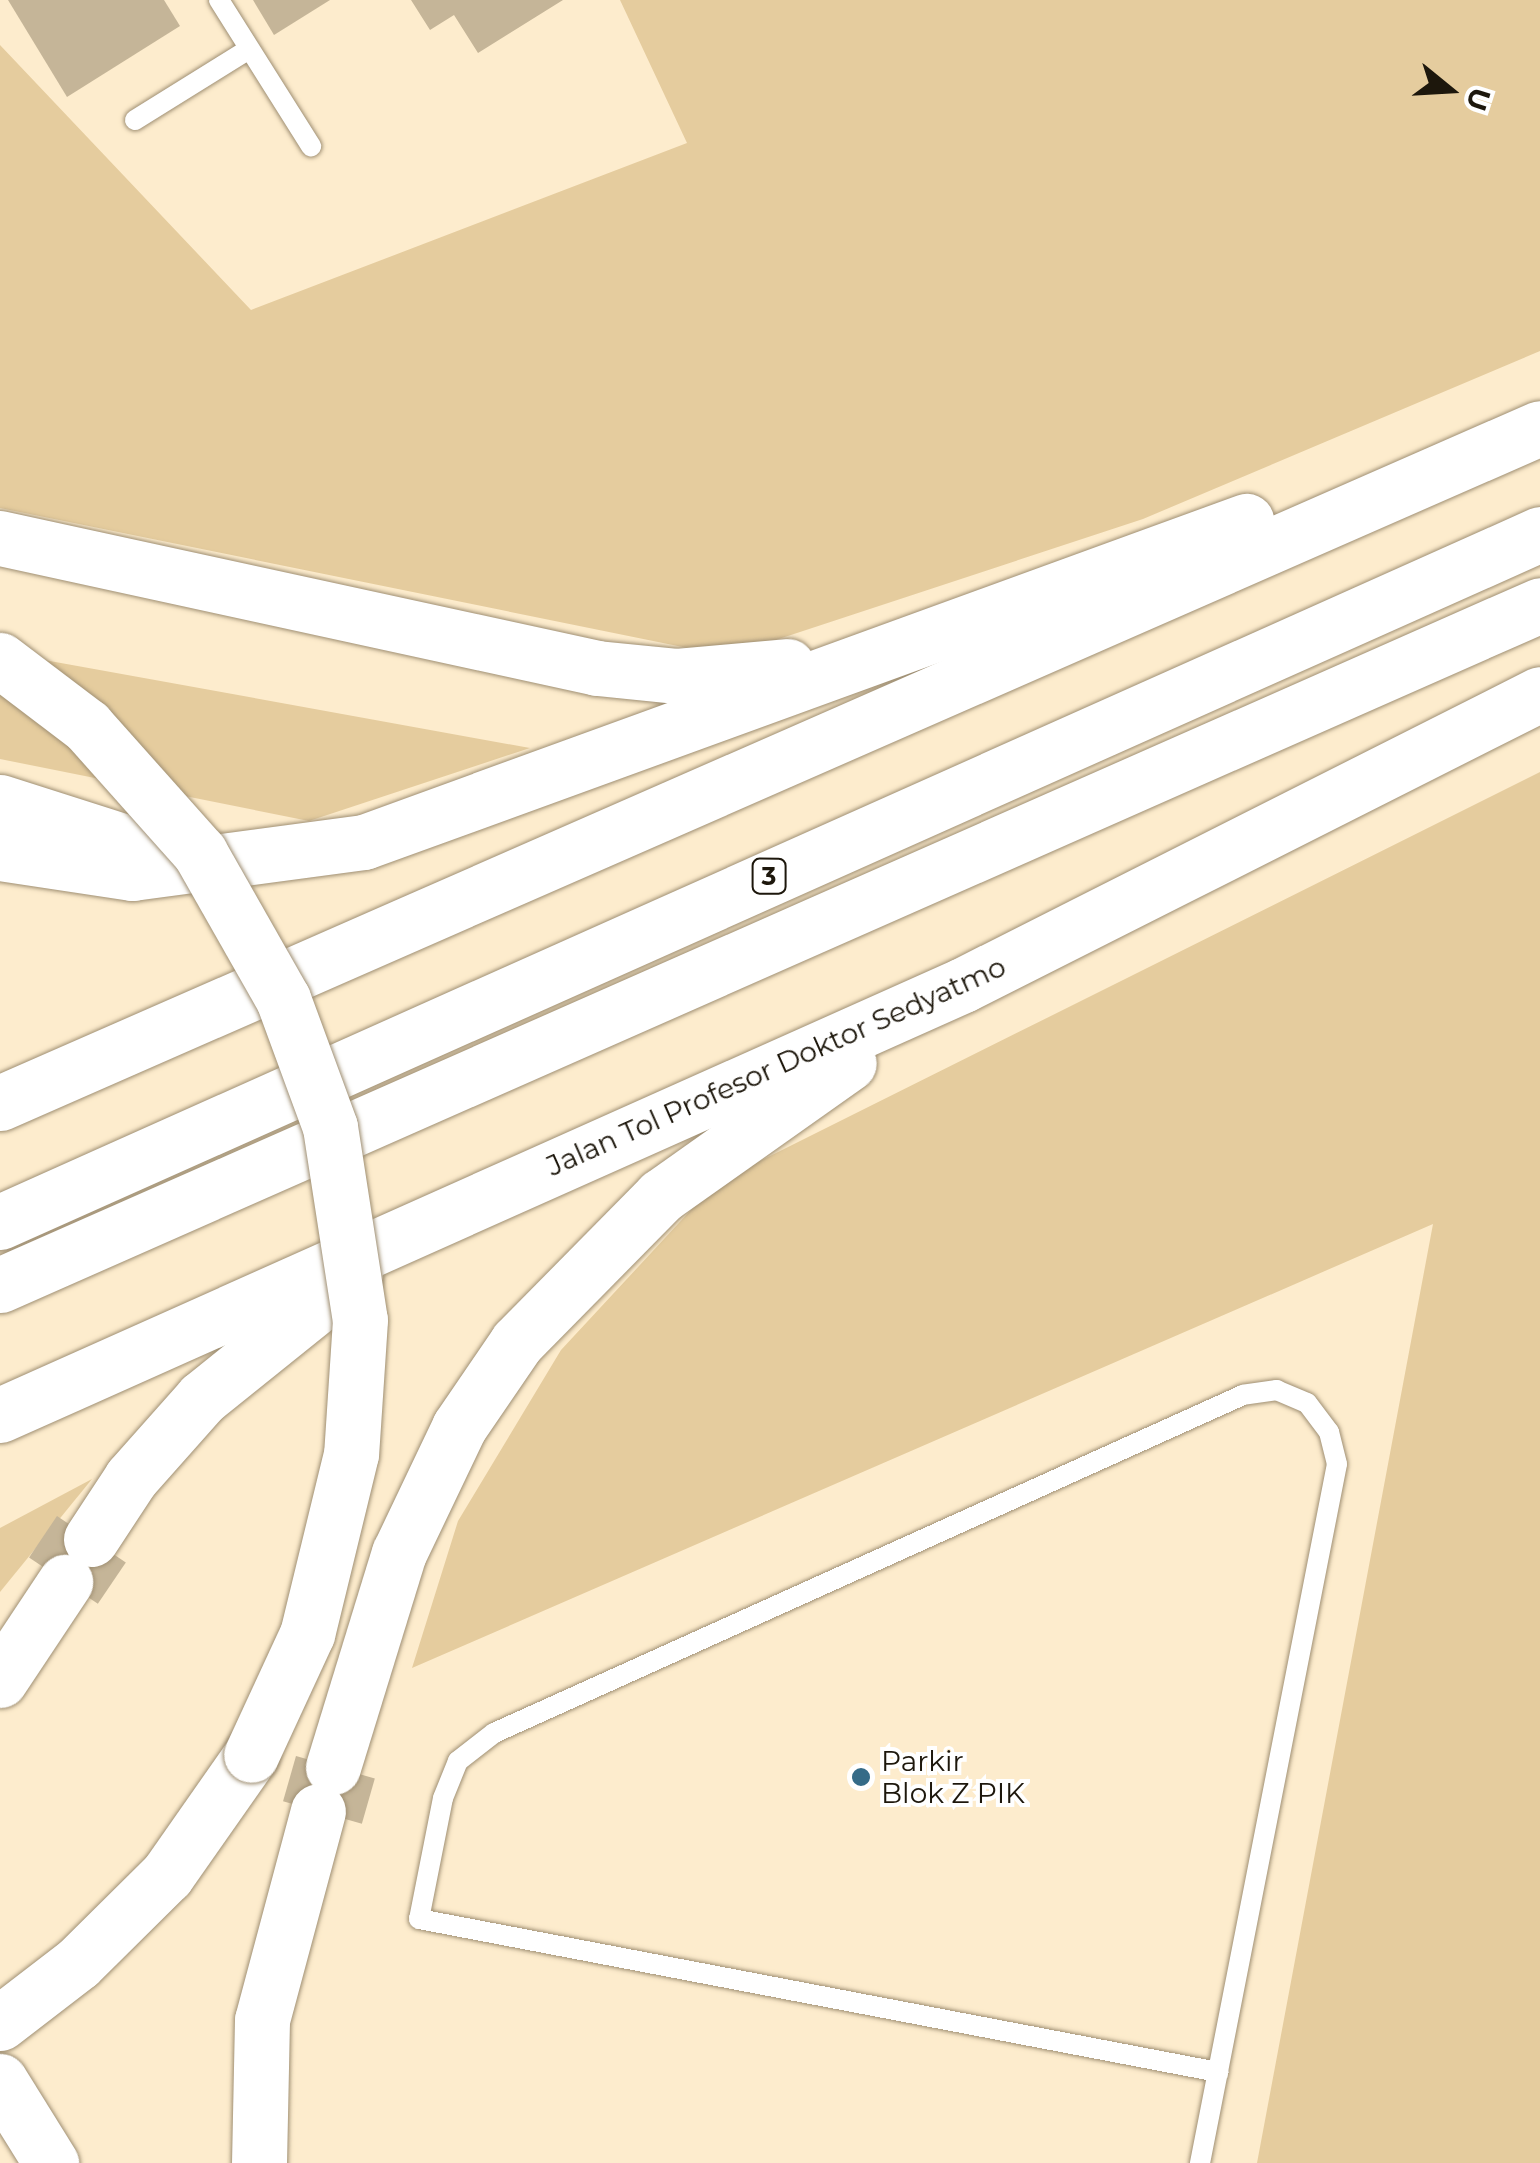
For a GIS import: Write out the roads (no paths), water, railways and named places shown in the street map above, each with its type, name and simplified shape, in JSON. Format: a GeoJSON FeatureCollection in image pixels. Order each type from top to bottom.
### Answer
{"type":"FeatureCollection","features":[{"type":"Feature","properties":{"kind":"highway"},"geometry":{"type":"LineString","coordinates":[[0,853],[132,873],[226,864],[394,834],[1540,414]]}},
{"type":"Feature","properties":{"kind":"highway"},"geometry":{"type":"LineString","coordinates":[[0,1104],[1540,428]]}},
{"type":"Feature","properties":{"kind":"highway","name":"3"},"geometry":{"type":"LineString","coordinates":[[0,1222],[1540,534]]}},
{"type":"Feature","properties":{"kind":"highway"},"geometry":{"type":"LineString","coordinates":[[0,538],[632,673],[714,674],[866,658]]}},
{"type":"Feature","properties":{"kind":"highway","name":"3"},"geometry":{"type":"LineString","coordinates":[[0,1285],[1540,605]]}},
{"type":"Feature","properties":{"kind":"highway"},"geometry":{"type":"LineString","coordinates":[[0,660],[87,726],[200,854],[283,1000],[330,1127],[360,1320],[351,1454],[307,1634],[251,1755],[167,1875],[78,1962],[0,2023]]}},
{"type":"Feature","properties":{"kind":"highway","name":"Jalan Tol Profesor Doktor Sedyatmo"},"geometry":{"type":"LineString","coordinates":[[0,1415],[421,1224],[963,986],[1540,694]]}},
{"type":"Feature","properties":{"kind":"highway"},"geometry":{"type":"LineString","coordinates":[[0,802],[121,843],[226,864]]}},
{"type":"Feature","properties":{"kind":"highway"},"geometry":{"type":"LineString","coordinates":[[259,2163],[262,2020],[326,1789],[400,1553],[459,1427],[517,1342],[674,1186],[963,986]]}},
{"type":"Feature","properties":{"kind":"highway"},"geometry":{"type":"LineString","coordinates":[[0,1680],[131,1478],[202,1398],[421,1224]]}},
{"type":"Feature","properties":{"kind":"highway"},"geometry":{"type":"LineString","coordinates":[[0,2082],[51,2163]]}},
{"type":"Feature","properties":{"kind":"highway"},"geometry":{"type":"LineString","coordinates":[[0,2116],[39,2163]]}},
{"type":"Feature","properties":{"kind":"lane"},"geometry":{"type":"LineString","coordinates":[[219,0],[312,146]]}},
{"type":"Feature","properties":{"kind":"lane"},"geometry":{"type":"LineString","coordinates":[[134,120],[250,49]]}},
{"type":"Feature","properties":{"kind":"lane"},"geometry":{"type":"LineString","coordinates":[[1200,2163],[1218,2072],[1337,1464],[1329,1432],[1307,1403],[1277,1390],[1243,1395],[494,1732],[458,1761],[443,1798],[418,1919],[1218,2072]]}},
{"type":"Feature","properties":{"kind":"place","name":"Parkir Blok Z PIK"},"geometry":{"type":"Point","coordinates":[861,1777]}}]}
